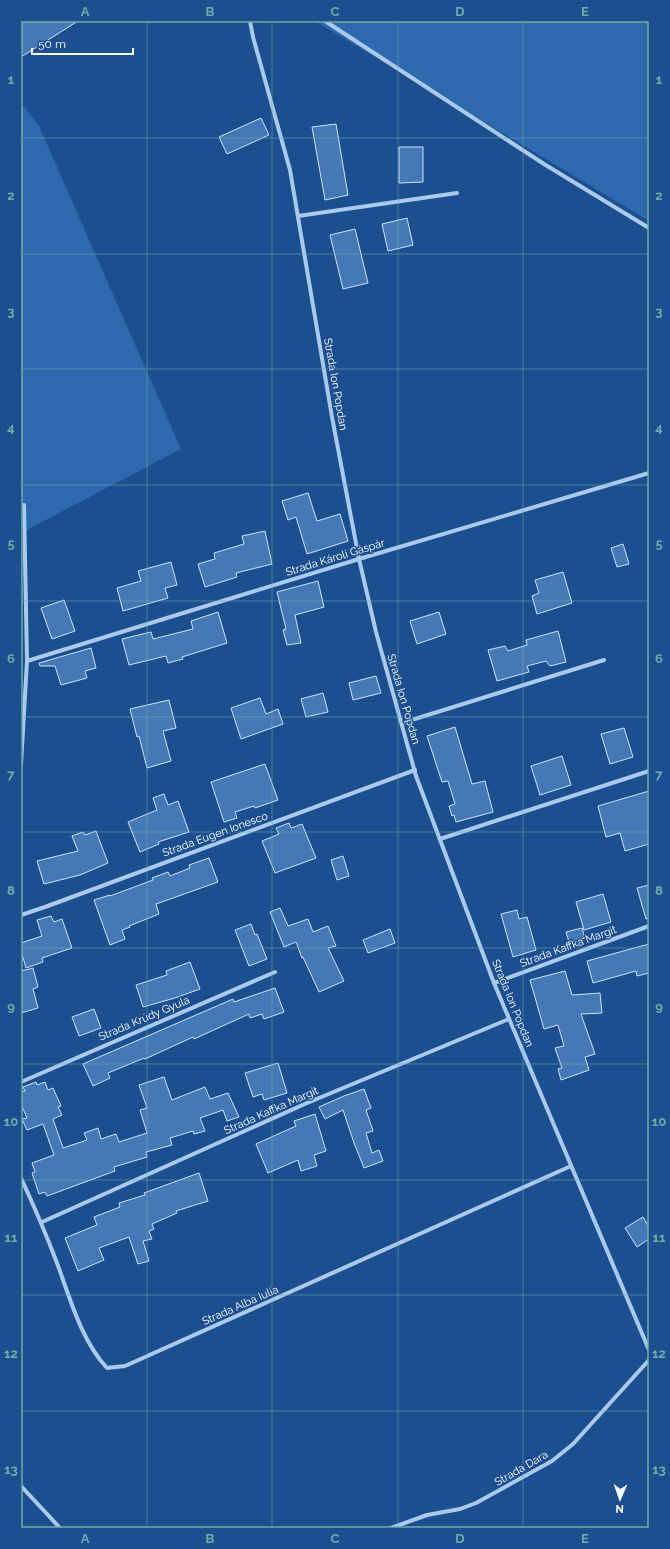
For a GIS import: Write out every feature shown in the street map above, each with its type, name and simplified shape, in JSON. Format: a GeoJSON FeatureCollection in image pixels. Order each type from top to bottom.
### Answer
{"type":"FeatureCollection","features":[{"type":"Feature","properties":{"kind":"street","name":"Strada Ion Popdan"},"geometry":{"type":"LineString","coordinates":[[250,21],[253,37],[290,170],[332,417],[359,559],[376,632],[415,770],[494,983],[649,1350]]}},
{"type":"Feature","properties":{"kind":"street"},"geometry":{"type":"LineString","coordinates":[[324,21],[544,164],[649,228]]}},
{"type":"Feature","properties":{"kind":"street"},"geometry":{"type":"LineString","coordinates":[[298,216],[457,193]]}},
{"type":"Feature","properties":{"kind":"street","name":"Strada Károli Gáspár"},"geometry":{"type":"LineString","coordinates":[[27,661],[359,559],[649,473]]}},
{"type":"Feature","properties":{"kind":"street"},"geometry":{"type":"LineString","coordinates":[[21,764],[27,661],[24,505]]}},
{"type":"Feature","properties":{"kind":"street"},"geometry":{"type":"LineString","coordinates":[[402,723],[604,660]]}},
{"type":"Feature","properties":{"kind":"street","name":"Strada Eugen Ionesco"},"geometry":{"type":"LineString","coordinates":[[21,915],[415,770]]}},
{"type":"Feature","properties":{"kind":"street"},"geometry":{"type":"LineString","coordinates":[[440,839],[649,771]]}},
{"type":"Feature","properties":{"kind":"street","name":"Strada Kaffka Margit"},"geometry":{"type":"LineString","coordinates":[[494,983],[649,926]]}},
{"type":"Feature","properties":{"kind":"street","name":"Strada Krúdy Gyula"},"geometry":{"type":"LineString","coordinates":[[21,1082],[275,972]]}},
{"type":"Feature","properties":{"kind":"street","name":"Strada Kaffka Margit"},"geometry":{"type":"LineString","coordinates":[[42,1222],[308,1103],[509,1019]]}},
{"type":"Feature","properties":{"kind":"street","name":"Strada Alba Iulia"},"geometry":{"type":"LineString","coordinates":[[21,1178],[42,1222],[80,1325],[98,1358],[107,1368],[112,1369],[125,1366],[571,1166]]}},
{"type":"Feature","properties":{"kind":"street","name":"Strada Dara"},"geometry":{"type":"LineString","coordinates":[[391,1528],[427,1514],[460,1509],[476,1503],[552,1461],[573,1444],[649,1360]]}},
{"type":"Feature","properties":{"kind":"street"},"geometry":{"type":"LineString","coordinates":[[21,1486],[60,1528]]}},
{"type":"Feature","properties":{"kind":"shaded area"},"geometry":{"type":"Polygon","coordinates":[[[315,21],[649,21],[649,221],[315,21]]]}},
{"type":"Feature","properties":{"kind":"shaded area"},"geometry":{"type":"Polygon","coordinates":[[[21,103],[39,126],[181,449],[21,533],[21,103]]]}},
{"type":"Feature","properties":{"kind":"building"},"geometry":{"type":"Polygon","coordinates":[[[21,21],[78,21],[21,57],[21,21]]]}},
{"type":"Feature","properties":{"kind":"building"},"geometry":{"type":"Polygon","coordinates":[[[261,118],[269,135],[227,154],[219,137],[261,118]]]}},
{"type":"Feature","properties":{"kind":"building"},"geometry":{"type":"Polygon","coordinates":[[[336,124],[348,195],[325,200],[312,127],[336,124]]]}},
{"type":"Feature","properties":{"kind":"building"},"geometry":{"type":"Polygon","coordinates":[[[399,147],[423,147],[423,182],[399,183],[399,147]]]}},
{"type":"Feature","properties":{"kind":"building"},"geometry":{"type":"Polygon","coordinates":[[[407,218],[413,245],[388,251],[382,224],[407,218]]]}},
{"type":"Feature","properties":{"kind":"building"},"geometry":{"type":"Polygon","coordinates":[[[355,229],[368,283],[343,289],[330,235],[355,229]]]}},
{"type":"Feature","properties":{"kind":"building"},"geometry":{"type":"Polygon","coordinates":[[[308,493],[317,521],[340,514],[348,541],[307,554],[296,517],[288,520],[282,501],[308,493]]]}},
{"type":"Feature","properties":{"kind":"building"},"geometry":{"type":"Polygon","coordinates":[[[265,531],[272,564],[236,573],[237,577],[205,587],[198,564],[215,559],[214,553],[244,544],[242,536],[265,531]]]}},
{"type":"Feature","properties":{"kind":"building"},"geometry":{"type":"Polygon","coordinates":[[[623,544],[629,564],[617,567],[611,548],[623,544]]]}},
{"type":"Feature","properties":{"kind":"building"},"geometry":{"type":"Polygon","coordinates":[[[171,562],[177,585],[165,588],[168,598],[123,611],[117,588],[141,581],[138,571],[171,562]]]}},
{"type":"Feature","properties":{"kind":"building"},"geometry":{"type":"Polygon","coordinates":[[[563,572],[572,603],[537,614],[532,596],[539,593],[535,580],[563,572]]]}},
{"type":"Feature","properties":{"kind":"building"},"geometry":{"type":"Polygon","coordinates":[[[318,581],[324,607],[295,615],[301,643],[287,645],[283,630],[286,629],[277,592],[318,581]]]}},
{"type":"Feature","properties":{"kind":"building"},"geometry":{"type":"Polygon","coordinates":[[[64,600],[75,631],[52,639],[41,608],[64,600]]]}},
{"type":"Feature","properties":{"kind":"building"},"geometry":{"type":"Polygon","coordinates":[[[218,612],[227,643],[168,663],[166,656],[129,665],[122,639],[151,632],[153,639],[193,629],[191,621],[218,612]]]}},
{"type":"Feature","properties":{"kind":"building"},"geometry":{"type":"Polygon","coordinates":[[[439,612],[446,634],[417,644],[410,621],[439,612]]]}},
{"type":"Feature","properties":{"kind":"building"},"geometry":{"type":"Polygon","coordinates":[[[558,631],[566,662],[550,666],[546,661],[527,666],[529,672],[497,681],[488,650],[505,646],[508,651],[527,645],[526,640],[558,631]]]}},
{"type":"Feature","properties":{"kind":"building"},"geometry":{"type":"Polygon","coordinates":[[[91,648],[96,668],[85,671],[87,678],[61,685],[55,666],[40,666],[39,663],[91,648]]]}},
{"type":"Feature","properties":{"kind":"building"},"geometry":{"type":"Polygon","coordinates":[[[376,676],[381,693],[353,700],[349,683],[376,676]]]}},
{"type":"Feature","properties":{"kind":"building"},"geometry":{"type":"Polygon","coordinates":[[[323,693],[328,712],[306,717],[301,699],[323,693]]]}},
{"type":"Feature","properties":{"kind":"building"},"geometry":{"type":"Polygon","coordinates":[[[260,698],[266,714],[278,709],[283,724],[241,739],[231,708],[260,698]]]}},
{"type":"Feature","properties":{"kind":"building"},"geometry":{"type":"Polygon","coordinates":[[[169,700],[176,728],[163,731],[171,761],[147,768],[130,709],[169,700]]]}},
{"type":"Feature","properties":{"kind":"building"},"geometry":{"type":"Polygon","coordinates":[[[455,727],[472,784],[485,781],[493,812],[456,822],[454,815],[452,816],[449,806],[455,804],[448,781],[442,782],[427,736],[455,727]]]}},
{"type":"Feature","properties":{"kind":"building"},"geometry":{"type":"Polygon","coordinates":[[[624,728],[633,757],[610,764],[601,734],[624,728]]]}},
{"type":"Feature","properties":{"kind":"building"},"geometry":{"type":"Polygon","coordinates":[[[562,756],[571,785],[540,795],[531,766],[562,756]]]}},
{"type":"Feature","properties":{"kind":"building"},"geometry":{"type":"Polygon","coordinates":[[[265,764],[278,800],[255,808],[254,806],[235,812],[237,818],[224,822],[211,782],[265,764]]]}},
{"type":"Feature","properties":{"kind":"building"},"geometry":{"type":"Polygon","coordinates":[[[649,791],[649,844],[625,851],[620,833],[606,837],[598,806],[649,791]]]}},
{"type":"Feature","properties":{"kind":"building"},"geometry":{"type":"Polygon","coordinates":[[[164,794],[168,805],[178,801],[189,832],[158,842],[159,844],[140,852],[128,822],[157,810],[153,798],[164,794]]]}},
{"type":"Feature","properties":{"kind":"building"},"geometry":{"type":"Polygon","coordinates":[[[289,823],[291,828],[302,824],[316,858],[275,873],[262,841],[279,834],[276,828],[289,823]]]}},
{"type":"Feature","properties":{"kind":"building"},"geometry":{"type":"Polygon","coordinates":[[[96,831],[108,863],[80,875],[44,884],[37,861],[78,851],[72,836],[83,832],[85,835],[96,831]]]}},
{"type":"Feature","properties":{"kind":"building"},"geometry":{"type":"Polygon","coordinates":[[[343,856],[349,876],[337,880],[331,860],[343,856]]]}},
{"type":"Feature","properties":{"kind":"building"},"geometry":{"type":"Polygon","coordinates":[[[209,858],[218,882],[156,904],[159,914],[122,930],[125,939],[110,945],[94,900],[110,896],[153,880],[152,878],[168,872],[170,876],[190,868],[189,865],[209,858]]]}},
{"type":"Feature","properties":{"kind":"building"},"geometry":{"type":"Polygon","coordinates":[[[649,885],[649,918],[646,919],[637,888],[649,885]]]}},
{"type":"Feature","properties":{"kind":"building"},"geometry":{"type":"Polygon","coordinates":[[[603,894],[611,922],[584,930],[576,902],[603,894]]]}},
{"type":"Feature","properties":{"kind":"building"},"geometry":{"type":"Polygon","coordinates":[[[280,908],[288,926],[308,919],[313,932],[328,926],[336,946],[328,948],[344,981],[319,992],[303,957],[302,958],[296,942],[284,947],[270,912],[280,908]]]}},
{"type":"Feature","properties":{"kind":"building"},"geometry":{"type":"Polygon","coordinates":[[[517,910],[519,919],[527,917],[536,950],[513,957],[501,914],[517,910]]]}},
{"type":"Feature","properties":{"kind":"building"},"geometry":{"type":"Polygon","coordinates":[[[51,916],[54,922],[62,919],[72,948],[42,958],[43,962],[26,968],[21,951],[21,943],[42,936],[37,920],[51,916]]]}},
{"type":"Feature","properties":{"kind":"building"},"geometry":{"type":"Polygon","coordinates":[[[251,924],[255,935],[257,934],[267,959],[249,966],[235,930],[251,924]]]}},
{"type":"Feature","properties":{"kind":"building"},"geometry":{"type":"Polygon","coordinates":[[[582,928],[585,938],[569,942],[566,932],[582,928]]]}},
{"type":"Feature","properties":{"kind":"building"},"geometry":{"type":"Polygon","coordinates":[[[390,929],[395,943],[368,953],[363,940],[390,929]]]}},
{"type":"Feature","properties":{"kind":"building"},"geometry":{"type":"Polygon","coordinates":[[[649,944],[649,973],[637,976],[636,971],[593,983],[587,961],[649,944]]]}},
{"type":"Feature","properties":{"kind":"building"},"geometry":{"type":"Polygon","coordinates":[[[190,962],[200,989],[143,1007],[136,985],[167,975],[166,971],[190,962]]]}},
{"type":"Feature","properties":{"kind":"building"},"geometry":{"type":"Polygon","coordinates":[[[33,968],[38,987],[33,989],[38,1008],[21,1013],[21,971],[33,968]]]}},
{"type":"Feature","properties":{"kind":"building"},"geometry":{"type":"Polygon","coordinates":[[[565,971],[572,995],[600,993],[602,1013],[581,1014],[595,1054],[585,1057],[589,1070],[561,1080],[558,1069],[562,1068],[555,1048],[564,1046],[558,1025],[544,1029],[530,980],[565,971]]]}},
{"type":"Feature","properties":{"kind":"building"},"geometry":{"type":"Polygon","coordinates":[[[275,988],[284,1012],[264,1019],[262,1014],[250,1018],[249,1014],[194,1039],[193,1037],[145,1059],[144,1058],[108,1073],[110,1078],[93,1086],[83,1064],[233,999],[234,1002],[275,988]]]}},
{"type":"Feature","properties":{"kind":"building"},"geometry":{"type":"Polygon","coordinates":[[[94,1009],[101,1028],[79,1036],[72,1017],[94,1009]]]}},
{"type":"Feature","properties":{"kind":"building"},"geometry":{"type":"Polygon","coordinates":[[[278,1063],[287,1093],[264,1100],[262,1094],[253,1097],[245,1073],[278,1063]]]}},
{"type":"Feature","properties":{"kind":"building"},"geometry":{"type":"Polygon","coordinates":[[[164,1077],[172,1100],[205,1087],[210,1099],[228,1093],[239,1117],[227,1121],[223,1110],[200,1118],[205,1131],[194,1134],[193,1131],[170,1138],[172,1145],[146,1152],[147,1157],[114,1167],[115,1171],[47,1196],[45,1192],[39,1194],[32,1173],[35,1172],[32,1163],[54,1155],[43,1124],[27,1130],[22,1119],[27,1118],[21,1104],[21,1092],[25,1091],[23,1087],[36,1082],[37,1085],[45,1082],[48,1090],[53,1088],[61,1106],[58,1107],[62,1115],[53,1119],[63,1148],[87,1140],[84,1133],[98,1128],[101,1139],[116,1134],[119,1142],[147,1133],[140,1110],[147,1108],[139,1085],[164,1077]]]}},
{"type":"Feature","properties":{"kind":"building"},"geometry":{"type":"Polygon","coordinates":[[[364,1089],[371,1108],[366,1110],[373,1131],[366,1133],[372,1153],[379,1150],[383,1161],[364,1168],[343,1110],[325,1119],[319,1107],[364,1089]]]}},
{"type":"Feature","properties":{"kind":"building"},"geometry":{"type":"Polygon","coordinates":[[[315,1114],[326,1151],[314,1155],[317,1166],[301,1171],[298,1160],[268,1173],[256,1144],[296,1126],[294,1121],[315,1114]]]}},
{"type":"Feature","properties":{"kind":"building"},"geometry":{"type":"Polygon","coordinates":[[[199,1173],[208,1201],[176,1211],[177,1213],[152,1224],[154,1229],[149,1231],[152,1239],[143,1241],[149,1261],[138,1264],[129,1237],[99,1248],[104,1260],[78,1271],[65,1238],[97,1225],[94,1217],[120,1207],[119,1203],[145,1195],[144,1193],[199,1173]]]}},
{"type":"Feature","properties":{"kind":"building"},"geometry":{"type":"Polygon","coordinates":[[[643,1217],[649,1227],[649,1239],[637,1247],[625,1228],[643,1217]]]}}]}
